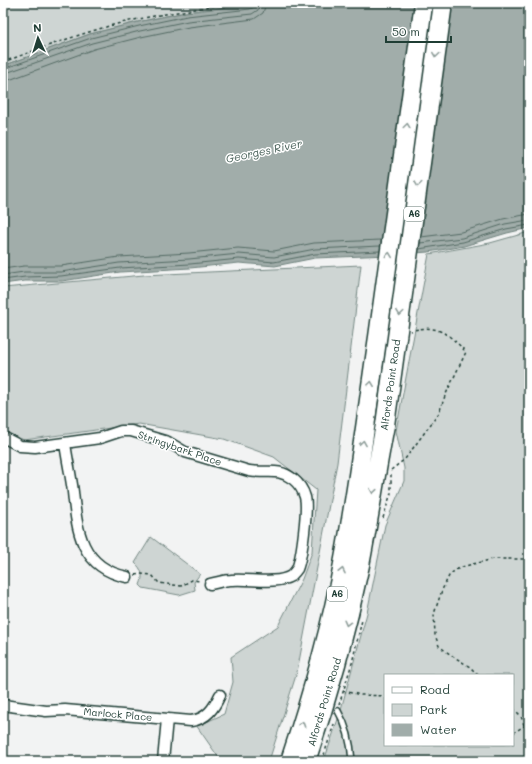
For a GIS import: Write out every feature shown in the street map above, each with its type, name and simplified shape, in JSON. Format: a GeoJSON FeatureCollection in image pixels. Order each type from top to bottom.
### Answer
{"type":"FeatureCollection","features":[{"type":"Feature","properties":{"kind":"highway","name":"Alfords Point Road"},"geometry":{"type":"LineString","coordinates":[[306,761],[321,714],[346,624],[364,543],[368,468],[366,422],[424,3]]}},
{"type":"Feature","properties":{"kind":"highway","name":"Alfords Point Road"},"geometry":{"type":"LineString","coordinates":[[290,761],[315,683],[350,530],[368,468],[385,425],[443,3]]}},
{"type":"Feature","properties":{"kind":"street","name":"Stringybark Place"},"geometry":{"type":"LineString","coordinates":[[3,437],[24,447],[35,447],[100,438],[121,431],[131,431],[168,442],[180,450],[192,454],[249,470],[259,472],[280,472],[293,479],[303,492],[306,509],[299,561],[295,572],[287,578],[276,580],[230,580],[210,584]]}},
{"type":"Feature","properties":{"kind":"street"},"geometry":{"type":"LineString","coordinates":[[65,443],[76,520],[83,542],[90,555],[98,564],[110,572],[127,577]]}},
{"type":"Feature","properties":{"kind":"street","name":"Marlock Place"},"geometry":{"type":"LineString","coordinates":[[3,706],[46,711],[65,710],[191,721],[201,718],[211,711],[220,695]]}},
{"type":"Feature","properties":{"kind":"street"},"geometry":{"type":"LineString","coordinates":[[163,761],[167,719]]}},
{"type":"Feature","properties":{"kind":"lane"},"geometry":{"type":"LineString","coordinates":[[338,711],[347,732],[352,761]]}},
{"type":"Feature","properties":{"kind":"path"},"geometry":{"type":"LineString","coordinates":[[3,62],[65,40],[114,25],[179,11],[230,3]]}},
{"type":"Feature","properties":{"kind":"path"},"geometry":{"type":"LineString","coordinates":[[368,468],[391,470],[406,459],[439,413],[445,396],[466,352],[452,337],[436,330],[422,328],[408,331]]}},
{"type":"Feature","properties":{"kind":"path"},"geometry":{"type":"LineString","coordinates":[[477,674],[470,667],[439,646],[434,635],[434,614],[442,590],[449,576],[456,570],[465,566],[494,559],[529,559]]}},
{"type":"Feature","properties":{"kind":"path"},"geometry":{"type":"LineString","coordinates":[[127,577],[140,574],[152,575],[159,583],[180,586],[192,580],[210,584]]}},
{"type":"Feature","properties":{"kind":"path"},"geometry":{"type":"LineString","coordinates":[[341,690],[361,695],[384,696]]}},
{"type":"Feature","properties":{"kind":"path"},"geometry":{"type":"LineString","coordinates":[[514,709],[521,716],[524,725]]}},
{"type":"Feature","properties":{"kind":"path"},"geometry":{"type":"LineString","coordinates":[[514,732],[529,723]]}},
{"type":"Feature","properties":{"kind":"green space"},"geometry":{"type":"Polygon","coordinates":[[[3,3],[263,3],[186,12],[138,22],[90,34],[3,66],[3,3]]]}},
{"type":"Feature","properties":{"kind":"green space"},"geometry":{"type":"Polygon","coordinates":[[[529,232],[529,761],[324,761],[340,713],[367,613],[385,525],[404,481],[404,468],[396,431],[429,254],[490,243],[529,232]]]}},
{"type":"Feature","properties":{"kind":"green space"},"geometry":{"type":"Polygon","coordinates":[[[361,265],[337,463],[297,672],[269,761],[221,761],[196,725],[202,724],[224,714],[233,682],[231,657],[278,626],[302,579],[312,552],[316,490],[274,457],[224,439],[139,424],[24,440],[3,431],[3,288],[144,275],[361,265]]]}},
{"type":"Feature","properties":{"kind":"green space"},"geometry":{"type":"Polygon","coordinates":[[[151,537],[200,574],[194,582],[195,590],[179,595],[143,588],[140,585],[142,573],[135,563],[151,537]]]}},
{"type":"Feature","properties":{"kind":"water","name":"Georges River"},"geometry":{"type":"Polygon","coordinates":[[[263,3],[529,3],[529,228],[464,246],[428,252],[315,258],[275,266],[239,263],[190,268],[120,272],[62,281],[25,281],[3,284],[3,66],[90,34],[138,22],[186,12],[263,3]]]}}]}
